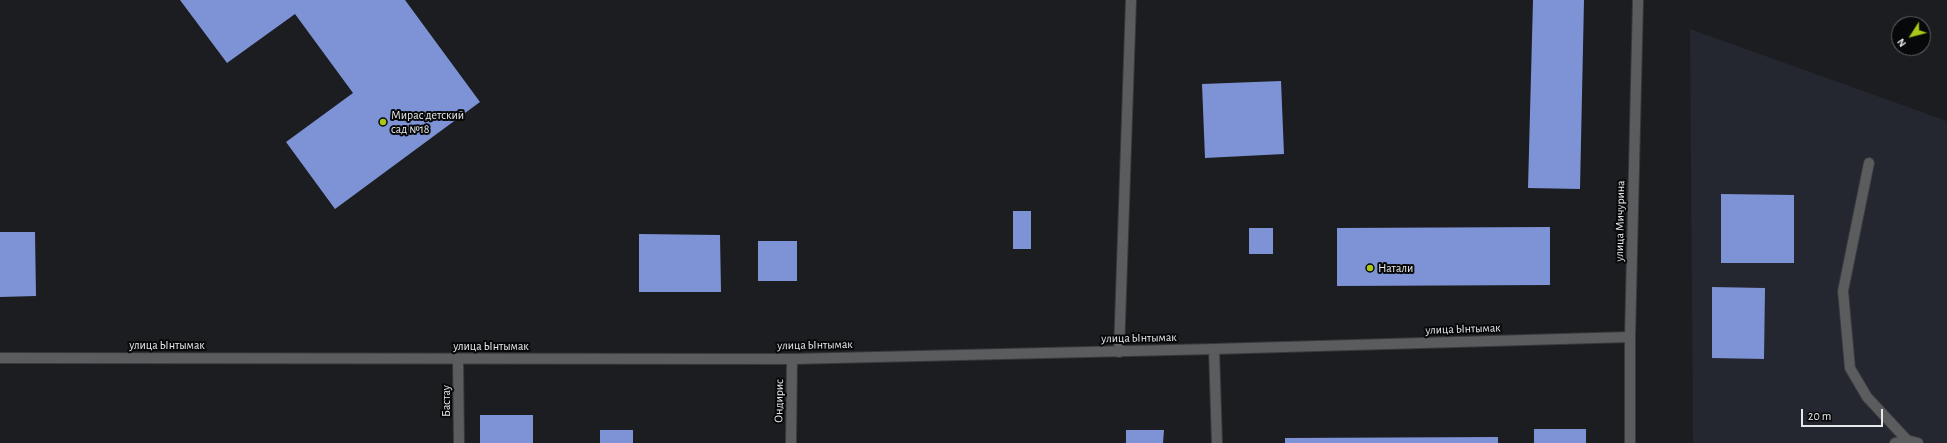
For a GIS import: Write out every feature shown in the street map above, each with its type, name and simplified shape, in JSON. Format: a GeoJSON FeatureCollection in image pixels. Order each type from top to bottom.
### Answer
{"type":"FeatureCollection","features":[{"type":"Feature","properties":{"kind":"street"},"geometry":{"type":"LineString","coordinates":[[1119,352],[1131,0]]}},
{"type":"Feature","properties":{"kind":"street","name":"улица Мичурина"},"geometry":{"type":"LineString","coordinates":[[1630,443],[1630,337],[1638,0]]}},
{"type":"Feature","properties":{"kind":"street"},"geometry":{"type":"LineString","coordinates":[[1869,163],[1843,291],[1850,368],[1867,397],[1907,440]]}},
{"type":"Feature","properties":{"kind":"street","name":"улица Ынтымак"},"geometry":{"type":"LineString","coordinates":[[0,358],[792,359],[1119,352],[1630,337]]}},
{"type":"Feature","properties":{"kind":"street"},"geometry":{"type":"LineString","coordinates":[[1214,349],[1217,443]]}},
{"type":"Feature","properties":{"kind":"street","name":"Бастау"},"geometry":{"type":"LineString","coordinates":[[458,359],[459,443]]}},
{"type":"Feature","properties":{"kind":"street","name":"Ондирис"},"geometry":{"type":"LineString","coordinates":[[791,443],[792,359]]}},
{"type":"Feature","properties":{"kind":"street"},"geometry":{"type":"LineString","coordinates":[[1895,443],[1907,440],[1918,443]]}},
{"type":"Feature","properties":{"kind":"shaded area"},"geometry":{"type":"Polygon","coordinates":[[[1690,29],[1947,121],[1947,443],[1693,443],[1690,29]]]}},
{"type":"Feature","properties":{"kind":"building","name":"Мирас детский сад №18"},"geometry":{"type":"Polygon","coordinates":[[[180,0],[405,0],[480,102],[335,209],[286,142],[353,93],[295,14],[227,63],[180,0]]]}},
{"type":"Feature","properties":{"kind":"building"},"geometry":{"type":"Polygon","coordinates":[[[1533,0],[1584,0],[1580,189],[1528,188],[1533,0]]]}},
{"type":"Feature","properties":{"kind":"building"},"geometry":{"type":"Polygon","coordinates":[[[1281,81],[1284,154],[1205,158],[1202,84],[1281,81]]]}},
{"type":"Feature","properties":{"kind":"building"},"geometry":{"type":"Polygon","coordinates":[[[1721,194],[1794,195],[1794,263],[1721,263],[1721,194]]]}},
{"type":"Feature","properties":{"kind":"building"},"geometry":{"type":"Polygon","coordinates":[[[1013,211],[1031,211],[1031,249],[1013,249],[1013,211]]]}},
{"type":"Feature","properties":{"kind":"building"},"geometry":{"type":"Polygon","coordinates":[[[1550,227],[1550,285],[1337,286],[1337,228],[1550,227]]]}},
{"type":"Feature","properties":{"kind":"building"},"geometry":{"type":"Polygon","coordinates":[[[1249,228],[1273,228],[1273,254],[1249,254],[1249,228]]]}},
{"type":"Feature","properties":{"kind":"building"},"geometry":{"type":"Polygon","coordinates":[[[0,232],[35,232],[36,296],[0,297],[0,232]]]}},
{"type":"Feature","properties":{"kind":"building"},"geometry":{"type":"Polygon","coordinates":[[[639,234],[720,235],[721,292],[639,292],[639,234]]]}},
{"type":"Feature","properties":{"kind":"building"},"geometry":{"type":"Polygon","coordinates":[[[758,241],[797,241],[797,281],[758,281],[758,241]]]}},
{"type":"Feature","properties":{"kind":"building"},"geometry":{"type":"Polygon","coordinates":[[[1712,287],[1765,288],[1764,359],[1712,358],[1712,287]]]}},
{"type":"Feature","properties":{"kind":"building"},"geometry":{"type":"Polygon","coordinates":[[[480,415],[533,415],[533,443],[480,443],[480,415]]]}},
{"type":"Feature","properties":{"kind":"building"},"geometry":{"type":"Polygon","coordinates":[[[1534,429],[1586,429],[1586,443],[1534,443],[1534,429]]]}},
{"type":"Feature","properties":{"kind":"building"},"geometry":{"type":"Polygon","coordinates":[[[600,430],[633,430],[633,443],[600,443],[600,430]]]}},
{"type":"Feature","properties":{"kind":"building"},"geometry":{"type":"Polygon","coordinates":[[[1126,430],[1164,430],[1163,443],[1126,443],[1126,430]]]}},
{"type":"Feature","properties":{"kind":"building"},"geometry":{"type":"Polygon","coordinates":[[[1498,437],[1498,443],[1285,443],[1285,438],[1498,437]]]}},
{"type":"Feature","properties":{"kind":"place","name":"Мирас детский сад №18"},"geometry":{"type":"Point","coordinates":[383,122]}},
{"type":"Feature","properties":{"kind":"place","name":"Натали"},"geometry":{"type":"Point","coordinates":[1370,268]}}]}
